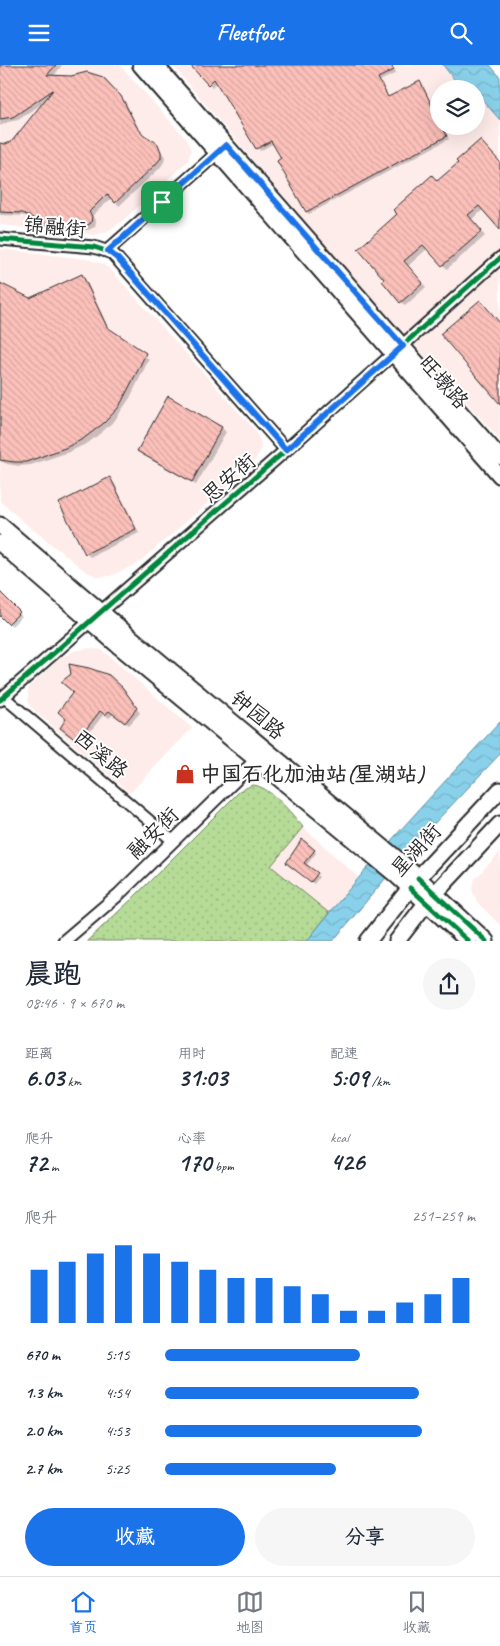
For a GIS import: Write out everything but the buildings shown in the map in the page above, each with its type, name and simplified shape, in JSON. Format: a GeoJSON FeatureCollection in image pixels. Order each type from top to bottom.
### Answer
{"type":"FeatureCollection","features":[{"type":"Feature","properties":{"kind":"main road","name":"旺墩路"},"geometry":{"type":"LineString","coordinates":[[140,65],[222,149]]}},
{"type":"Feature","properties":{"kind":"main road","name":"旺墩路"},"geometry":{"type":"LineString","coordinates":[[156,65],[222,149],[398,350],[500,457]]}},
{"type":"Feature","properties":{"kind":"main road","name":"旺墩路"},"geometry":{"type":"LineString","coordinates":[[398,350],[500,477]]}},
{"type":"Feature","properties":{"kind":"main road","name":"钟园路"},"geometry":{"type":"LineString","coordinates":[[0,525],[95,616]]}},
{"type":"Feature","properties":{"kind":"main road","name":"钟园路"},"geometry":{"type":"LineString","coordinates":[[0,543],[95,616],[376,849],[431,898],[486,941]]}},
{"type":"Feature","properties":{"kind":"main road","name":"星湖街"},"geometry":{"type":"LineString","coordinates":[[368,941],[414,883],[500,790]]}},
{"type":"Feature","properties":{"kind":"main road","name":"星湖街"},"geometry":{"type":"LineString","coordinates":[[397,941],[431,898],[500,824]]}},
{"type":"Feature","properties":{"kind":"main road","name":"钟园路"},"geometry":{"type":"LineString","coordinates":[[431,898],[468,941]]}},
{"type":"Feature","properties":{"kind":"street","name":"锦融街"},"geometry":{"type":"LineString","coordinates":[[0,239],[94,247],[108,251],[222,149]]}},
{"type":"Feature","properties":{"kind":"street"},"geometry":{"type":"LineString","coordinates":[[108,251],[117,258],[286,450]]}},
{"type":"Feature","properties":{"kind":"street","name":"思安街"},"geometry":{"type":"LineString","coordinates":[[2,698],[286,450],[500,259]]}},
{"type":"Feature","properties":{"kind":"street","name":"西溪路"},"geometry":{"type":"LineString","coordinates":[[2,698],[172,840]]}},
{"type":"Feature","properties":{"kind":"street","name":"融安街"},"geometry":{"type":"LineString","coordinates":[[64,941],[118,895],[172,840],[261,755]]}},
{"type":"Feature","properties":{"kind":"shaded area"},"geometry":{"type":"Polygon","coordinates":[[[0,65],[120,65],[187,140],[191,150],[188,161],[121,222],[106,232],[94,235],[0,225],[0,65]]]}},
{"type":"Feature","properties":{"kind":"shaded area"},"geometry":{"type":"Polygon","coordinates":[[[172,65],[443,65],[454,80],[430,80],[430,135],[485,135],[485,103],[500,120],[500,440],[327,247],[172,65]]]}},
{"type":"Feature","properties":{"kind":"shaded area"},"geometry":{"type":"Polygon","coordinates":[[[0,249],[87,259],[103,264],[110,269],[255,430],[261,443],[260,451],[253,464],[137,564],[110,576],[98,577],[85,571],[0,501],[0,249]]]}},
{"type":"Feature","properties":{"kind":"shaded area"},"geometry":{"type":"Polygon","coordinates":[[[88,648],[102,650],[192,728],[130,793],[38,714],[30,706],[28,700],[30,686],[59,659],[74,651],[88,648]]]}},
{"type":"Feature","properties":{"kind":"shaded area"},"geometry":{"type":"Polygon","coordinates":[[[303,827],[358,877],[329,913],[270,866],[303,827]]]}},
{"type":"Feature","properties":{"kind":"shaded area"},"geometry":{"type":"Polygon","coordinates":[[[500,852],[500,925],[477,902],[472,890],[475,879],[500,852]]]}},
{"type":"Feature","properties":{"kind":"green space"},"geometry":{"type":"Polygon","coordinates":[[[252,785],[259,786],[273,795],[303,827],[271,866],[329,913],[307,941],[87,941],[132,899],[240,791],[252,785]]]}},
{"type":"Feature","properties":{"kind":"water"},"geometry":{"type":"Polygon","coordinates":[[[443,65],[490,65],[500,77],[500,120],[485,103],[485,80],[455,80],[443,65]]]}},
{"type":"Feature","properties":{"kind":"water"},"geometry":{"type":"Polygon","coordinates":[[[500,722],[500,754],[411,848],[333,941],[307,941],[377,857],[500,722]]]}},
{"type":"Feature","properties":{"kind":"cycle path"},"geometry":{"type":"LineString","coordinates":[[0,239],[94,247],[112,253],[286,450]]}},
{"type":"Feature","properties":{"kind":"cycle path"},"geometry":{"type":"LineString","coordinates":[[0,700],[286,450],[500,258]]}},
{"type":"Feature","properties":{"kind":"cycle path"},"geometry":{"type":"LineString","coordinates":[[418,878],[486,941]]}},
{"type":"Feature","properties":{"kind":"cycle path"},"geometry":{"type":"LineString","coordinates":[[410,888],[468,941]]}},
{"type":"Feature","properties":{"kind":"place","name":"中国石化加油站(星湖站)"},"geometry":{"type":"Point","coordinates":[185,774]}},
{"type":"Feature","properties":{"kind":"route"},"geometry":{"type":"LineString","coordinates":[[226,145],[403,346],[286,450],[117,258],[108,251],[162,202],[226,145]]}}]}
